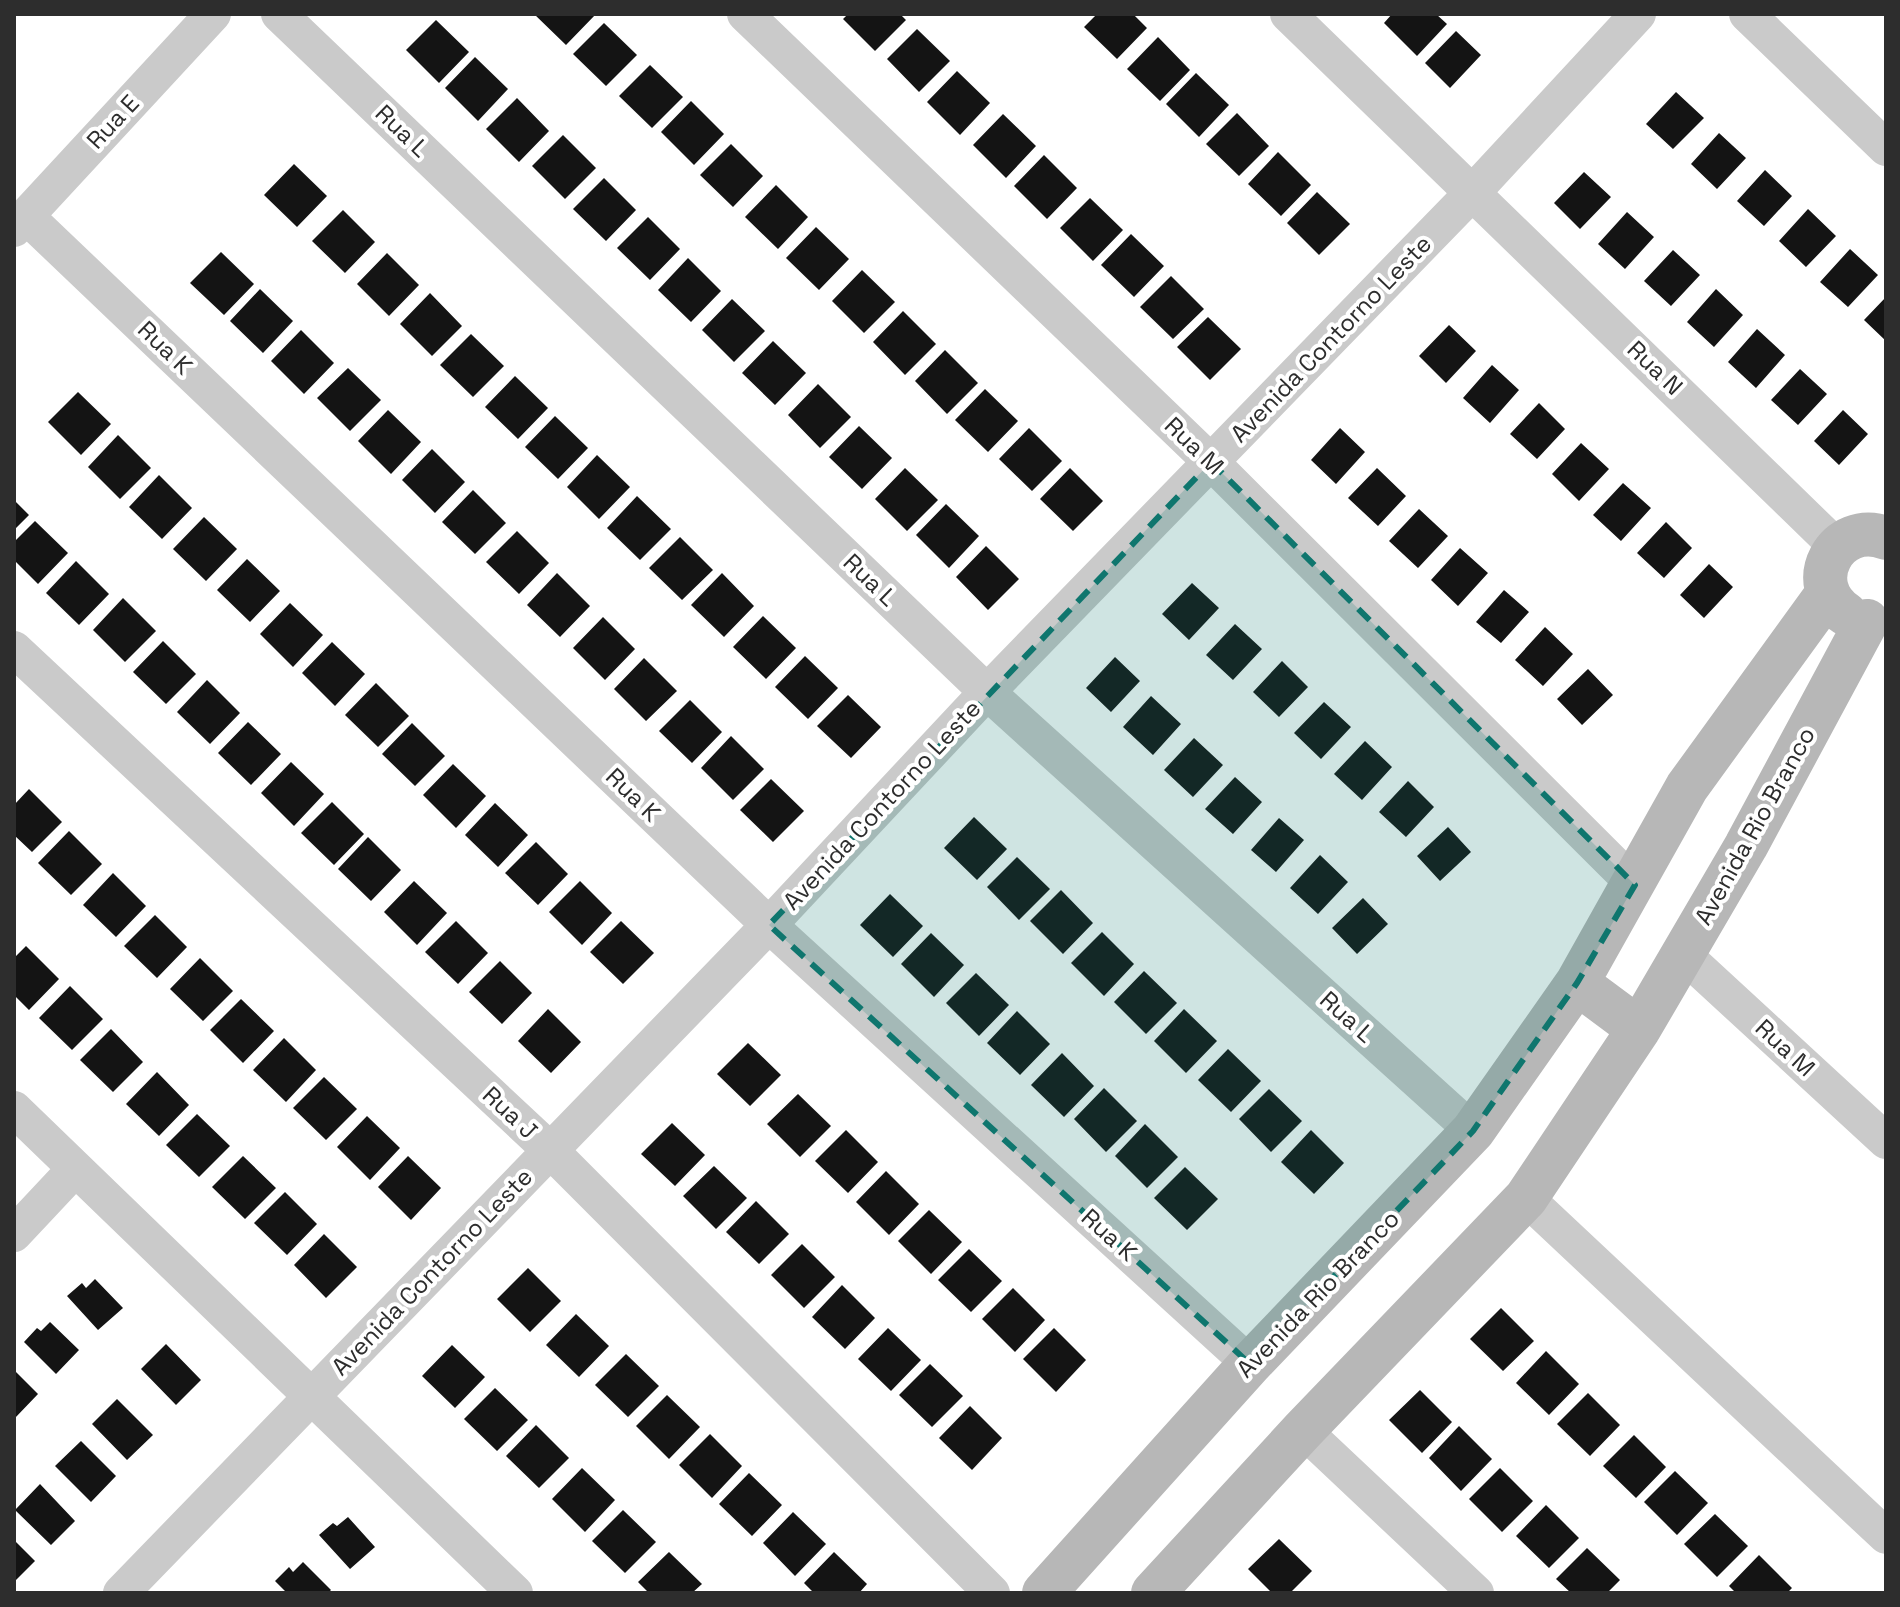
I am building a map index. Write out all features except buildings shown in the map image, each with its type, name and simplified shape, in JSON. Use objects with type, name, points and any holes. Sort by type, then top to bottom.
[{"type":"street","name":"Rua E","points":[[20,222],[213,14]]},
{"type":"street","name":"Rua L","points":[[279,14],[987,692],[1473,1131]]},
{"type":"street","name":"Rua M","points":[[745,14],[1211,462],[1635,885]]},
{"type":"street","name":"Rua N","points":[[1288,14],[1474,191],[1869,532]]},
{"type":"street","name":"Avenida Contorno Leste","points":[[121,1593],[769,925],[987,692],[1474,191],[1638,14]]},
{"type":"street","points":[[1747,14],[1886,148]]},
{"type":"street","name":"Rua K","points":[[20,222],[769,925],[1250,1364]]},
{"type":"street","points":[[1869,532],[1827,560],[1823,577],[1827,594],[1837,608],[1851,617],[1877,618]]},
{"type":"street","name":"Avenida Rio Branco","points":[[1044,1593],[1250,1364],[1473,1131],[1577,983],[1635,885],[1687,787],[1827,594]]},
{"type":"street","name":"Avenida Rio Branco","points":[[1153,1593],[1303,1430],[1526,1198],[1639,1029],[1684,955],[1877,618]]},
{"type":"street","name":"Rua J","points":[[14,649],[551,1151],[992,1593]]},
{"type":"street","name":"Rua M","points":[[1684,955],[1886,1141]]},
{"type":"street","points":[[1577,983],[1639,1029]]},
{"type":"street","points":[[14,1109],[515,1593]]},
{"type":"street","points":[[14,1234],[75,1169]]},
{"type":"street","points":[[1526,1198],[1886,1536]]},
{"type":"street","points":[[1303,1430],[1476,1593]]},
{"type":"highlighted area","points":[[1211,462],[1635,885],[1577,983],[1473,1131],[1250,1364],[769,925]]}]
